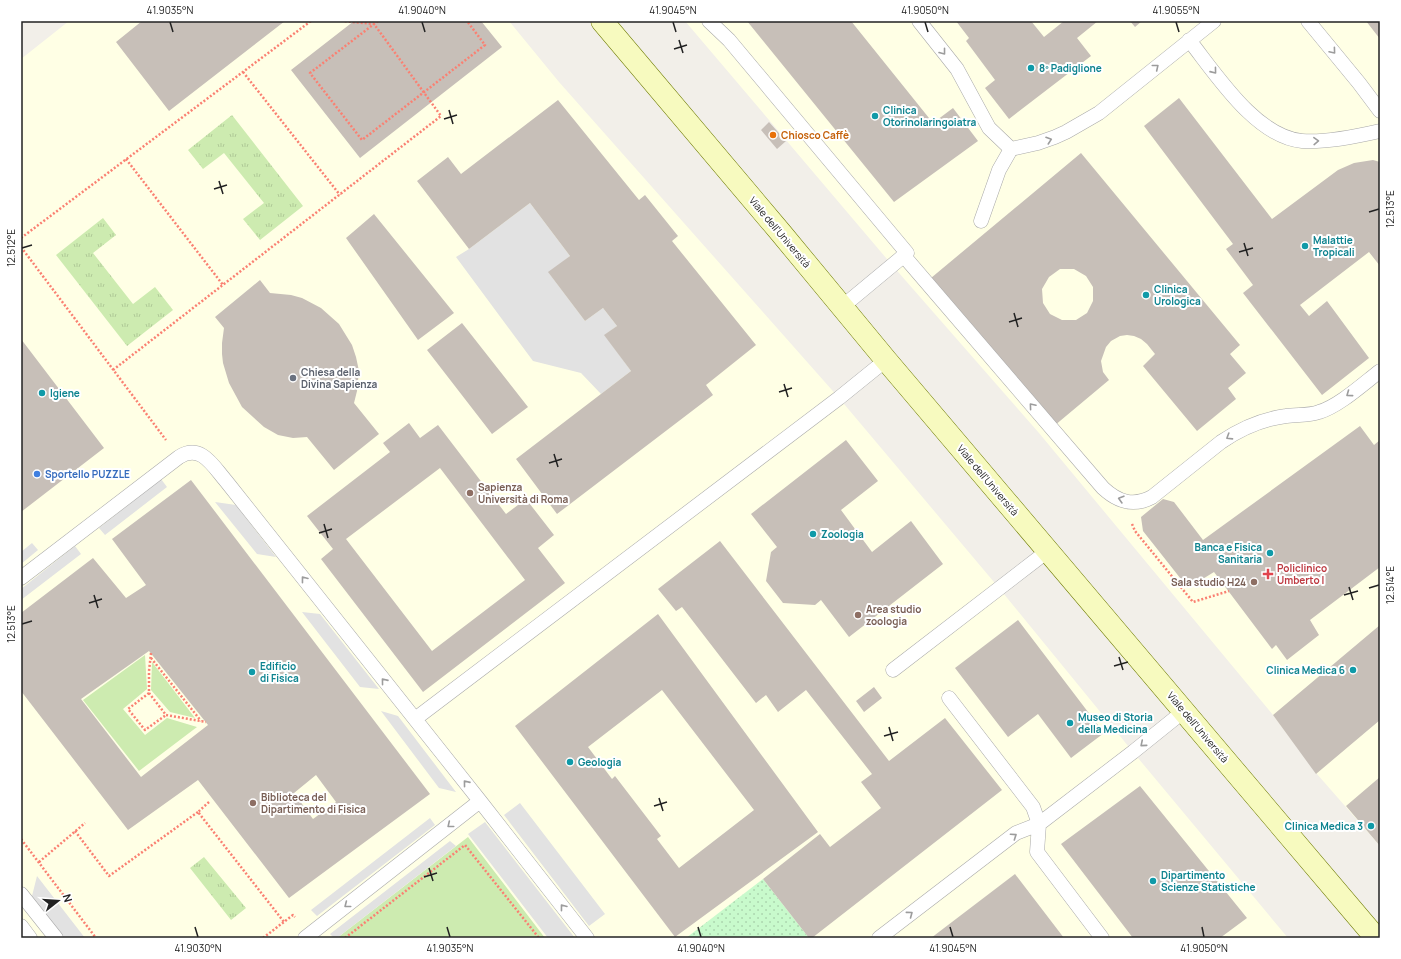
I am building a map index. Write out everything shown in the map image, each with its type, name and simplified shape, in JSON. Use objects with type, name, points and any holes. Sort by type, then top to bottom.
[{"type":"street","name":"Viale dell'Università","points":[[602,21],[886,360],[1376,938]]},
{"type":"lane","points":[[709,21],[729,40],[907,253],[842,307]]},
{"type":"lane","points":[[919,21],[957,69],[989,128],[1011,149]]},
{"type":"lane","points":[[981,221],[999,170],[1011,149],[1038,143],[1055,137],[1099,113],[1214,21]]},
{"type":"lane","points":[[1308,21],[1380,111]]},
{"type":"lane","points":[[1189,40],[1252,116],[1270,130],[1282,136],[1302,141],[1319,141],[1380,131]]},
{"type":"lane","points":[[904,255],[1061,441],[1103,488],[1116,499],[1122,501],[1141,501],[1152,497],[1221,442],[1249,426],[1289,415],[1311,415],[1330,408],[1380,371]]},
{"type":"lane","points":[[415,719],[833,403],[886,360]]},
{"type":"lane","points":[[21,578],[186,452],[194,452],[204,456],[226,481],[480,800],[587,938]]},
{"type":"lane","points":[[893,670],[1048,550]]},
{"type":"lane","points":[[949,698],[1033,807],[1039,824],[1037,852],[1102,938]]},
{"type":"lane","points":[[879,938],[1016,834],[1039,824],[1184,711]]},
{"type":"lane","points":[[305,938],[480,800]]},
{"type":"lane","points":[[21,894],[56,938]]},
{"type":"lane","points":[[21,926],[30,938]]},
{"type":"path","points":[[21,238],[311,21]]},
{"type":"path","points":[[114,370],[441,116],[374,24],[343,21]]},
{"type":"path","points":[[378,21],[310,73],[362,140],[486,45],[467,21]]},
{"type":"path","points":[[243,72],[340,195]]},
{"type":"path","points":[[126,159],[223,285]]},
{"type":"path","points":[[21,247],[179,457]]},
{"type":"path","points":[[1122,501],[1134,530],[1193,602],[1229,591]]},
{"type":"path","points":[[151,654],[149,693],[166,715],[206,722]]},
{"type":"path","points":[[151,658],[201,721]]},
{"type":"path","points":[[149,693],[128,709],[145,730],[166,715]]},
{"type":"path","points":[[76,831],[109,876],[198,812],[209,802]]},
{"type":"path","points":[[198,812],[284,922]]},
{"type":"path","points":[[39,862],[85,823]]},
{"type":"path","points":[[21,839],[96,938]]},
{"type":"path","points":[[345,938],[465,845],[539,938]]},
{"type":"shaded area","name":"Sapienza Università di Roma","points":[[69,21],[509,21],[559,82],[839,398],[999,588],[1288,938],[21,938],[21,59]]},
{"type":"shaded area","name":"Policlinico Umberto I","points":[[685,21],[1380,21],[1380,846],[1317,774],[1273,715],[1039,433],[892,265]]},
{"type":"shaded area","points":[[530,203],[570,256],[549,273],[585,321],[603,308],[617,326],[605,335],[631,371],[601,394],[581,373],[533,361],[456,257],[469,249]]},
{"type":"shaded area","points":[[161,479],[167,487],[105,535],[99,528]]},
{"type":"shaded area","points":[[215,502],[236,505],[276,557],[257,554]]},
{"type":"shaded area","points":[[32,543],[38,550],[21,564],[21,552]]},
{"type":"shaded area","points":[[75,546],[81,554],[21,600],[21,589]]},
{"type":"shaded area","points":[[302,612],[320,614],[379,689],[360,687]]},
{"type":"shaded area","points":[[381,711],[398,716],[456,792],[439,788]]},
{"type":"shaded area","points":[[520,803],[605,914],[589,926],[504,815]]},
{"type":"shaded area","points":[[430,818],[435,825],[317,916],[311,910]]},
{"type":"shaded area","points":[[485,822],[575,938],[548,938],[468,834]]},
{"type":"shaded area","points":[[450,841],[456,846],[337,938],[334,938],[330,934]]},
{"type":"shaded area","points":[[37,876],[85,938],[62,938],[31,900]]},
{"type":"green space","points":[[232,115],[303,206],[260,240],[243,219],[264,203],[224,153],[203,169],[188,150]]},
{"type":"green space","points":[[103,218],[116,235],[93,253],[133,304],[155,287],[173,310],[127,346],[56,255]]},
{"type":"green space","points":[[145,655],[147,689],[123,709],[145,735],[167,718],[197,727],[139,771],[83,700]]},
{"type":"green space","points":[[152,662],[195,718],[170,712],[151,690]]},
{"type":"green space","points":[[468,837],[545,938],[337,938]]},
{"type":"green space","points":[[204,857],[246,908],[231,920],[190,868]]},
{"type":"green space","points":[[763,879],[809,938],[686,938]]},
{"type":"building","points":[[142,21],[285,21],[169,111],[116,42]]},
{"type":"building","points":[[354,21],[481,21],[502,47],[360,158],[291,70]]},
{"type":"building","name":"Clinica Otorinolaringoiatra","points":[[747,21],[851,21],[933,123],[953,108],[978,141],[894,202]]},
{"type":"building","name":"8º Padiglione","points":[[956,21],[1031,21],[1044,37],[1064,21],[1098,21],[1077,38],[1091,56],[1009,119],[985,88],[995,80],[966,41],[969,38]]},
{"type":"building","points":[[1130,21],[1142,21],[1135,27]]},
{"type":"building","points":[[1366,21],[1380,21],[1380,39]]},
{"type":"building","name":"Malattie Tropicali","points":[[1179,98],[1272,219],[1338,170],[1354,163],[1373,160],[1380,162],[1380,266],[1369,252],[1300,305],[1309,316],[1327,301],[1369,358],[1322,395],[1243,293],[1253,285],[1226,249],[1233,244],[1144,126]]},
{"type":"building","points":[[558,100],[639,200],[645,195],[678,236],[672,241],[756,345],[706,385],[713,395],[557,514],[516,459],[631,371],[604,335],[617,326],[603,308],[585,321],[548,272],[570,256],[530,203],[469,249],[417,181],[448,157],[461,174]]},
{"type":"building","name":"Chiosco Caffè","points":[[769,122],[786,141],[777,149],[761,130]]},
{"type":"building","name":"Clinica Urologica","points":[[1081,153],[1240,345],[1230,354],[1246,373],[1228,388],[1236,399],[1197,431],[1143,366],[1155,354],[1147,344],[1134,336],[1120,336],[1111,341],[1106,347],[1101,361],[1103,372],[1109,380],[1054,426],[931,278]],"holes":[[[1060,269],[1074,269],[1086,276],[1093,287],[1093,301],[1087,313],[1076,320],[1062,320],[1050,314],[1043,303],[1042,289],[1049,277]]]},
{"type":"building","points":[[374,214],[454,313],[418,340],[346,238]]},
{"type":"building","name":"Chiesa della Divina Sapienza","points":[[260,280],[270,293],[291,295],[302,298],[321,308],[339,324],[352,345],[359,371],[354,403],[379,434],[334,470],[307,437],[293,438],[278,435],[264,427],[242,407],[229,383],[222,354],[224,328],[215,317]]},
{"type":"building","points":[[462,323],[528,407],[492,434],[427,350]]},
{"type":"building","name":"Igiene","points":[[21,339],[104,448],[21,512]]},
{"type":"building","points":[[409,423],[420,438],[438,425],[506,514],[526,499],[554,535],[538,548],[565,583],[423,692],[321,559],[333,549],[307,516],[390,452],[383,443]],"holes":[[[440,468],[525,580],[432,651],[346,539]]]},
{"type":"building","name":"Banca e Fisica Sanitaria","points":[[1360,426],[1374,445],[1380,440],[1380,567],[1310,620],[1319,635],[1287,660],[1276,645],[1272,649],[1214,572],[1188,588],[1143,531],[1141,517],[1163,499],[1174,502],[1203,540]]},
{"type":"building","name":"Zoologia","points":[[846,440],[878,481],[841,510],[872,552],[911,521],[943,564],[849,637],[821,600],[815,605],[783,603],[766,581],[771,552],[777,547],[751,514]]},
{"type":"building","name":"Edificio di Fisica","points":[[191,480],[430,794],[289,898],[198,780],[128,830],[21,691],[21,613],[93,558],[126,598],[146,585],[112,539]],"holes":[[[149,651],[208,725],[141,777],[81,699]],[[316,775],[336,802],[313,819],[294,793]]]},
{"type":"building","points":[[720,541],[889,761],[945,718],[1002,790],[812,938],[809,938],[763,879],[820,834],[830,847],[881,808],[861,782],[872,774],[806,690],[778,712],[766,695],[756,703],[682,607],[676,611],[658,589]]},
{"type":"building","name":"Geologia","points":[[658,614],[818,832],[675,937],[515,726]],"holes":[[[662,690],[754,810],[679,868],[657,839],[661,836],[615,776],[612,779],[588,747]]]},
{"type":"building","points":[[1018,620],[1104,733],[1071,758],[1038,714],[1008,737],[955,668]]},
{"type":"building","name":"Clinica Medica 6","points":[[1380,625],[1380,720],[1316,774],[1273,715]]},
{"type":"building","points":[[874,687],[882,698],[864,712],[856,701]]},
{"type":"building","name":"Clinica Medica 3","points":[[1380,777],[1380,846],[1346,806]]},
{"type":"building","name":"Dipartimento Scienze Statistiche","points":[[1140,786],[1247,918],[1220,938],[1133,938],[1061,844]]},
{"type":"building","points":[[1015,874],[1064,938],[931,938]]},
{"type":"place","name":"8º Padiglione","points":[[1031,68]]},
{"type":"place","name":"Clinica Otorinolaringoiatra","points":[[875,116]]},
{"type":"place","name":"Chiosco Caffè","points":[[773,135]]},
{"type":"place","name":"Malattie Tropicali","points":[[1305,246]]},
{"type":"place","name":"Clinica Urologica","points":[[1146,295]]},
{"type":"place","name":"Chiesa della Divina Sapienza","points":[[293,378]]},
{"type":"place","name":"Igiene","points":[[42,393]]},
{"type":"place","name":"Sportello PUZZLE","points":[[37,474]]},
{"type":"place","name":"Sapienza Università di Roma","points":[[470,493]]},
{"type":"place","name":"Zoologia","points":[[813,534]]},
{"type":"place","name":"Banca e Fisica Sanitaria","points":[[1270,553]]},
{"type":"place","name":"Policlinico Umberto I","points":[[1268,574]]},
{"type":"place","name":"Sala studio H24","points":[[1254,582]]},
{"type":"place","name":"Area studio zoologia","points":[[858,615]]},
{"type":"place","name":"Clinica Medica 6","points":[[1353,670]]},
{"type":"place","name":"Edificio di Fisica","points":[[252,672]]},
{"type":"place","name":"Museo di Storia della Medicina","points":[[1070,723]]},
{"type":"place","name":"Geologia","points":[[570,762]]},
{"type":"place","name":"Biblioteca del Dipartimento di Fisica","points":[[253,803]]},
{"type":"place","name":"Clinica Medica 3","points":[[1371,826]]},
{"type":"place","name":"Dipartimento Scienze Statistiche","points":[[1153,881]]}]
